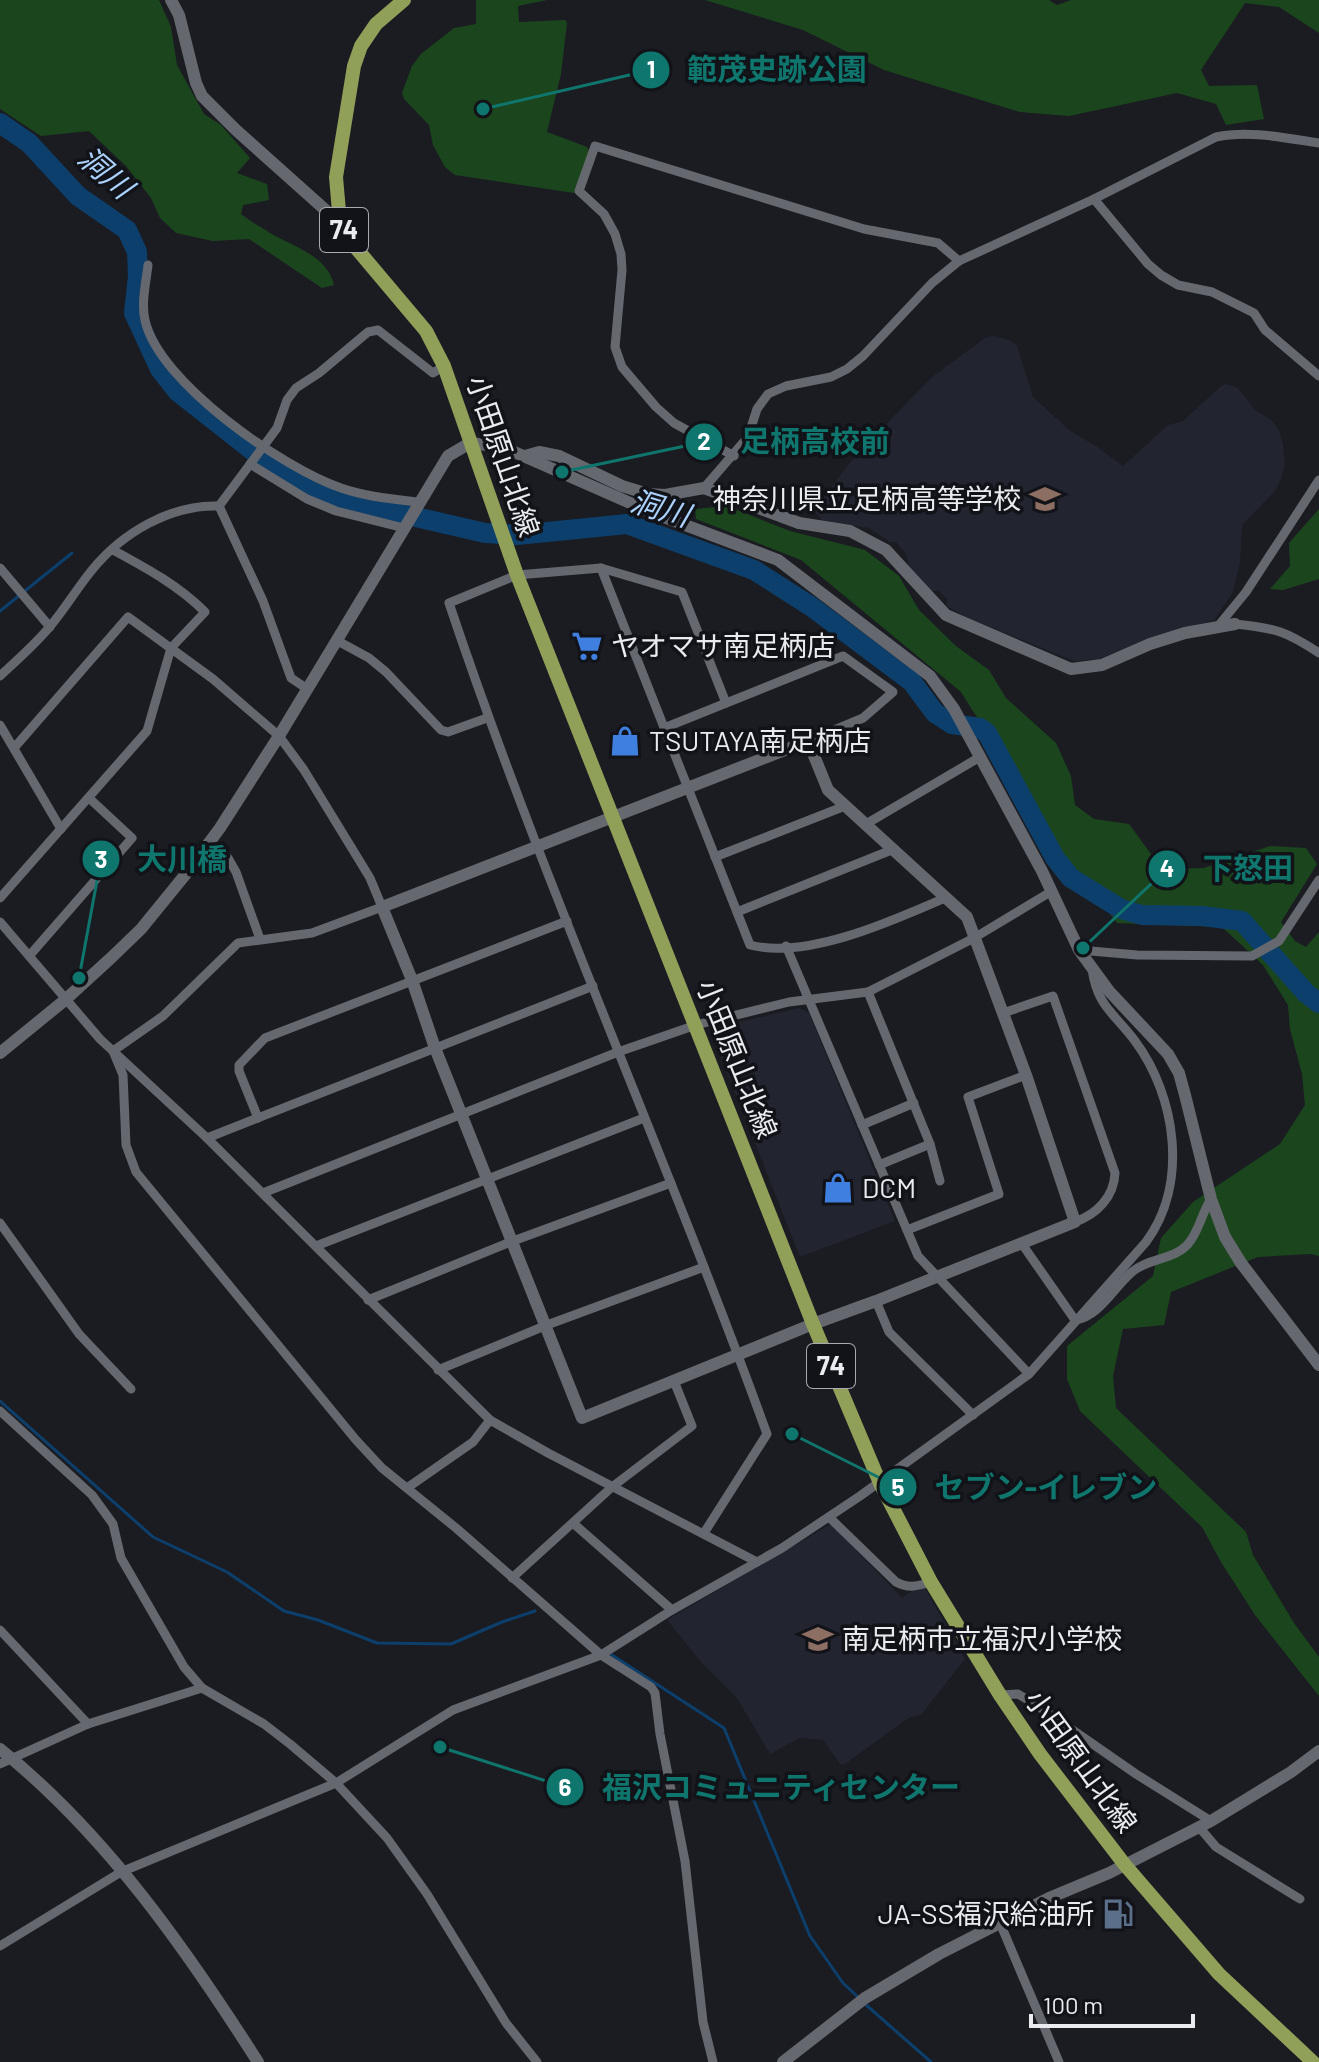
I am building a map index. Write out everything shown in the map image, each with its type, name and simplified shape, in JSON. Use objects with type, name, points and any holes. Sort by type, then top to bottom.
[{"type":"main road","name":"小田原山北線","points":[[404,0],[376,24],[361,46],[354,66],[336,177],[340,223],[351,242],[426,331],[444,366],[517,574],[813,1324],[880,1483],[931,1582],[1040,1754],[1125,1865],[1219,1974],[1313,2062]]},
{"type":"street","points":[[171,0],[179,15],[202,96],[340,223]]},
{"type":"street","points":[[704,488],[748,437],[757,409],[768,394],[786,386],[831,377],[847,369],[932,283],[959,261],[1094,199],[1216,137],[1229,134],[1260,135],[1319,143]]},
{"type":"street","points":[[734,456],[674,423],[622,367],[615,347],[621,254],[604,214],[579,191],[595,146],[850,225],[938,243],[959,261]]},
{"type":"street","points":[[1094,199],[1148,264],[1161,275],[1178,285],[1212,292],[1254,313],[1265,330],[1319,376]]},
{"type":"street","points":[[148,265],[143,306],[145,322],[171,369],[202,400],[264,446],[338,487],[373,497],[419,503]]},
{"type":"street","points":[[219,506],[277,428],[287,400],[296,388],[368,332],[378,330],[433,373],[444,366]]},
{"type":"street","points":[[0,1053],[65,1000],[141,929],[210,842],[279,736],[448,456],[470,443],[491,444],[627,502],[778,560],[930,676],[954,709],[1052,891],[1079,950],[1109,991],[1157,1039],[1179,1073],[1211,1199],[1233,1253],[1319,1365]]},
{"type":"street","points":[[525,456],[539,452],[559,456],[622,486],[648,494],[673,494],[704,488],[799,523],[850,531],[886,550],[946,615],[1071,669],[1102,665],[1150,644],[1219,625],[1269,627],[1289,633],[1319,653]]},
{"type":"street","points":[[251,464],[307,499],[336,511],[404,528]]},
{"type":"street","points":[[1219,625],[1246,592],[1319,480]]},
{"type":"street","points":[[0,676],[50,627],[93,567],[113,550],[151,521],[166,514],[187,507],[219,506]]},
{"type":"street","points":[[219,506],[263,601],[291,678],[306,688]]},
{"type":"street","points":[[0,898],[147,731],[171,648],[205,612],[162,577],[113,550]]},
{"type":"street","points":[[0,568],[50,627]]},
{"type":"street","points":[[601,568],[750,945],[760,948],[827,944],[947,897]]},
{"type":"street","points":[[704,1533],[767,1434],[487,718],[449,603],[517,574],[601,568],[682,592],[726,703]]},
{"type":"street","points":[[14,748],[128,617],[213,679],[279,736],[304,770],[362,865],[382,907],[460,1113],[582,1418],[1093,1215],[1103,1205],[1115,1182],[1115,1173],[1053,996],[1003,1013]]},
{"type":"street","points":[[336,640],[369,658],[386,672],[441,730],[448,732],[487,718]]},
{"type":"street","points":[[113,1051],[163,1016],[238,943],[312,933],[382,907],[863,718],[893,692],[843,656],[664,728]]},
{"type":"street","points":[[0,725],[61,829]]},
{"type":"street","points":[[808,741],[828,790],[967,917],[1026,1075],[1075,1222]]},
{"type":"street","points":[[866,824],[980,757]]},
{"type":"street","points":[[30,955],[132,838],[89,798]]},
{"type":"street","points":[[715,857],[845,806]]},
{"type":"street","points":[[210,842],[228,858],[236,872],[260,939]]},
{"type":"street","points":[[737,912],[894,849]]},
{"type":"street","points":[[1079,950],[1137,955],[1252,956],[1279,941],[1319,880]]},
{"type":"street","points":[[263,1193],[460,1113],[696,1025],[789,1002],[868,992],[974,938],[1052,891]]},
{"type":"street","points":[[258,1118],[239,1065],[265,1038],[567,921]]},
{"type":"street","points":[[0,922],[65,1000],[113,1051],[207,1138],[490,1420],[757,1562]]},
{"type":"street","points":[[786,946],[918,1256],[1029,1374]]},
{"type":"street","points":[[0,1946],[121,1872],[336,1783],[453,1710],[601,1655],[830,1518],[1029,1374],[1154,1232],[1161,1217],[1172,1169],[1173,1147],[1163,1097],[1148,1061],[1098,998],[1092,968]]},
{"type":"street","points":[[207,1138],[593,986]]},
{"type":"street","points":[[868,992],[930,1144],[940,1181]]},
{"type":"street","points":[[113,1051],[123,1075],[126,1145],[136,1172],[356,1440],[382,1468],[601,1655],[651,1687],[655,1693],[685,1861],[703,2022],[713,2062]]},
{"type":"street","points":[[907,1230],[999,1194],[968,1097],[1026,1075]]},
{"type":"street","points":[[862,1125],[914,1103]]},
{"type":"street","points":[[316,1246],[644,1118]]},
{"type":"street","points":[[879,1165],[930,1144]]},
{"type":"street","points":[[368,1300],[513,1241],[671,1183]]},
{"type":"street","points":[[1075,1320],[1084,1319],[1094,1311],[1142,1265],[1177,1252],[1188,1244],[1211,1199]]},
{"type":"street","points":[[0,1223],[79,1334],[131,1389]]},
{"type":"street","points":[[1022,1244],[1075,1320]]},
{"type":"street","points":[[438,1370],[547,1325],[704,1267]]},
{"type":"street","points":[[876,1301],[889,1332],[973,1415]]},
{"type":"street","points":[[512,1578],[612,1487],[692,1426],[674,1381]]},
{"type":"street","points":[[0,1411],[92,1495],[113,1524],[121,1558],[184,1667],[202,1688],[264,1724],[336,1783],[387,1838],[427,1894],[506,2023],[537,2062]]},
{"type":"street","points":[[407,1488],[473,1442],[490,1420]]},
{"type":"street","points":[[830,1518],[896,1582],[916,1587],[931,1582]]},
{"type":"street","points":[[573,1523],[672,1610]]},
{"type":"street","points":[[0,1630],[88,1724]]},
{"type":"street","points":[[6,1761],[88,1724],[202,1688]]},
{"type":"street","points":[[1000,1695],[1018,1694],[1038,1706],[1205,1824],[1216,1847],[1300,1899]]},
{"type":"street","points":[[0,1749],[6,1761],[58,1802],[121,1872],[194,1964],[258,2062]]},
{"type":"street","points":[[783,2062],[860,2001],[939,1954],[1205,1824],[1316,1753]]},
{"type":"street","points":[[1000,1923],[1059,2062]]},
{"type":"shaded area","name":"神奈川県立足柄高等学校","points":[[992,336],[1010,340],[1017,346],[1033,397],[1069,430],[1123,466],[1168,425],[1183,421],[1226,384],[1238,388],[1254,409],[1271,420],[1279,430],[1285,465],[1282,476],[1275,491],[1242,525],[1240,562],[1233,592],[1214,620],[1149,638],[1099,659],[1074,661],[966,617],[947,606],[947,599],[939,591],[932,591],[909,566],[906,554],[896,542],[890,542],[869,528],[822,521],[816,507],[855,456],[932,377]]},
{"type":"shaded area","points":[[799,1008],[809,1013],[895,1221],[800,1257],[710,1029]]},
{"type":"shaded area","name":"南足柄市立福沢小学校","points":[[831,1524],[902,1598],[912,1591],[925,1588],[965,1659],[921,1715],[910,1717],[841,1765],[823,1740],[800,1738],[770,1754],[737,1698],[702,1663],[667,1620]]},
{"type":"green space","points":[[0,0],[159,0],[171,27],[177,65],[204,114],[221,125],[250,158],[237,173],[267,184],[269,200],[243,205],[241,214],[316,258],[330,274],[334,285],[322,288],[249,239],[213,241],[176,233],[160,218],[151,198],[126,166],[89,131],[41,136],[0,109]]},
{"type":"green space","points":[[476,0],[547,0],[518,6],[519,22],[565,20],[567,23],[561,74],[547,132],[587,147],[589,152],[574,193],[455,175],[445,167],[433,145],[429,125],[404,99],[402,93],[412,66],[421,54],[454,28],[476,24]]},
{"type":"green space","points":[[705,0],[1049,0],[1057,5],[1071,0],[1319,0],[1319,33],[1279,7],[1245,3],[1201,70],[1209,86],[1257,85],[1264,119],[1226,125],[1216,104],[1177,93],[1069,116],[1020,112],[884,70],[803,30]]},
{"type":"green space","points":[[727,506],[790,531],[865,550],[899,576],[919,610],[956,646],[989,670],[1006,698],[1056,743],[1071,776],[1075,805],[1094,819],[1129,824],[1162,869],[1204,868],[1270,846],[1306,848],[1317,864],[1281,922],[1295,941],[1306,947],[1319,932],[1319,1256],[1258,1257],[1171,1292],[1164,1325],[1123,1329],[1113,1376],[1116,1408],[1246,1532],[1253,1555],[1294,1623],[1319,1657],[1319,1696],[1255,1615],[1202,1527],[1080,1411],[1067,1379],[1067,1346],[1153,1276],[1161,1238],[1193,1202],[1280,1144],[1305,1105],[1288,1005],[1263,965],[1222,927],[1117,923],[1063,854],[961,692],[801,560],[696,519],[695,509]]},
{"type":"green space","points":[[1319,509],[1319,579],[1283,590],[1270,589],[1290,566],[1289,543]]},
{"type":"waterway","name":"洞川","points":[[0,123],[29,143],[78,196],[127,230],[137,252],[134,313],[160,369],[178,392],[271,465],[338,499],[485,533],[517,535],[627,524],[754,570],[812,607],[912,682],[935,713],[952,724],[980,728],[987,733],[1055,858],[1071,878],[1121,909],[1142,915],[1202,916],[1242,921],[1306,993],[1319,1003]]},
{"type":"waterway","points":[[0,611],[72,553]]},
{"type":"waterway","points":[[0,1401],[153,1537],[227,1572],[284,1611],[318,1620],[377,1643],[451,1644],[535,1611]]},
{"type":"waterway","points":[[612,1655],[724,1728],[810,1936],[843,1983],[860,1999]]},
{"type":"waterway","points":[[865,2004],[931,2062]]},
{"type":"place","name":"範茂史跡公園","points":[[483,109]]},
{"type":"place","name":"足柄高校前","points":[[562,472]]},
{"type":"place","name":"神奈川県立足柄高等学校","points":[[1045,499]]},
{"type":"place","name":"ヤオマサ南足柄店","points":[[587,646]]},
{"type":"place","name":"TSUTAYA南足柄店","points":[[625,741]]},
{"type":"place","name":"下怒田","points":[[1083,948]]},
{"type":"place","name":"大川橋","points":[[79,978]]},
{"type":"place","name":"DCM","points":[[838,1188]]},
{"type":"place","name":"セブン-イレブン","points":[[792,1434]]},
{"type":"place","name":"南足柄市立福沢小学校","points":[[818,1639]]},
{"type":"place","name":"福沢コミュニティセンター","points":[[440,1747]]},
{"type":"place","name":"JA-SS福沢給油所","points":[[1118,1914]]}]
